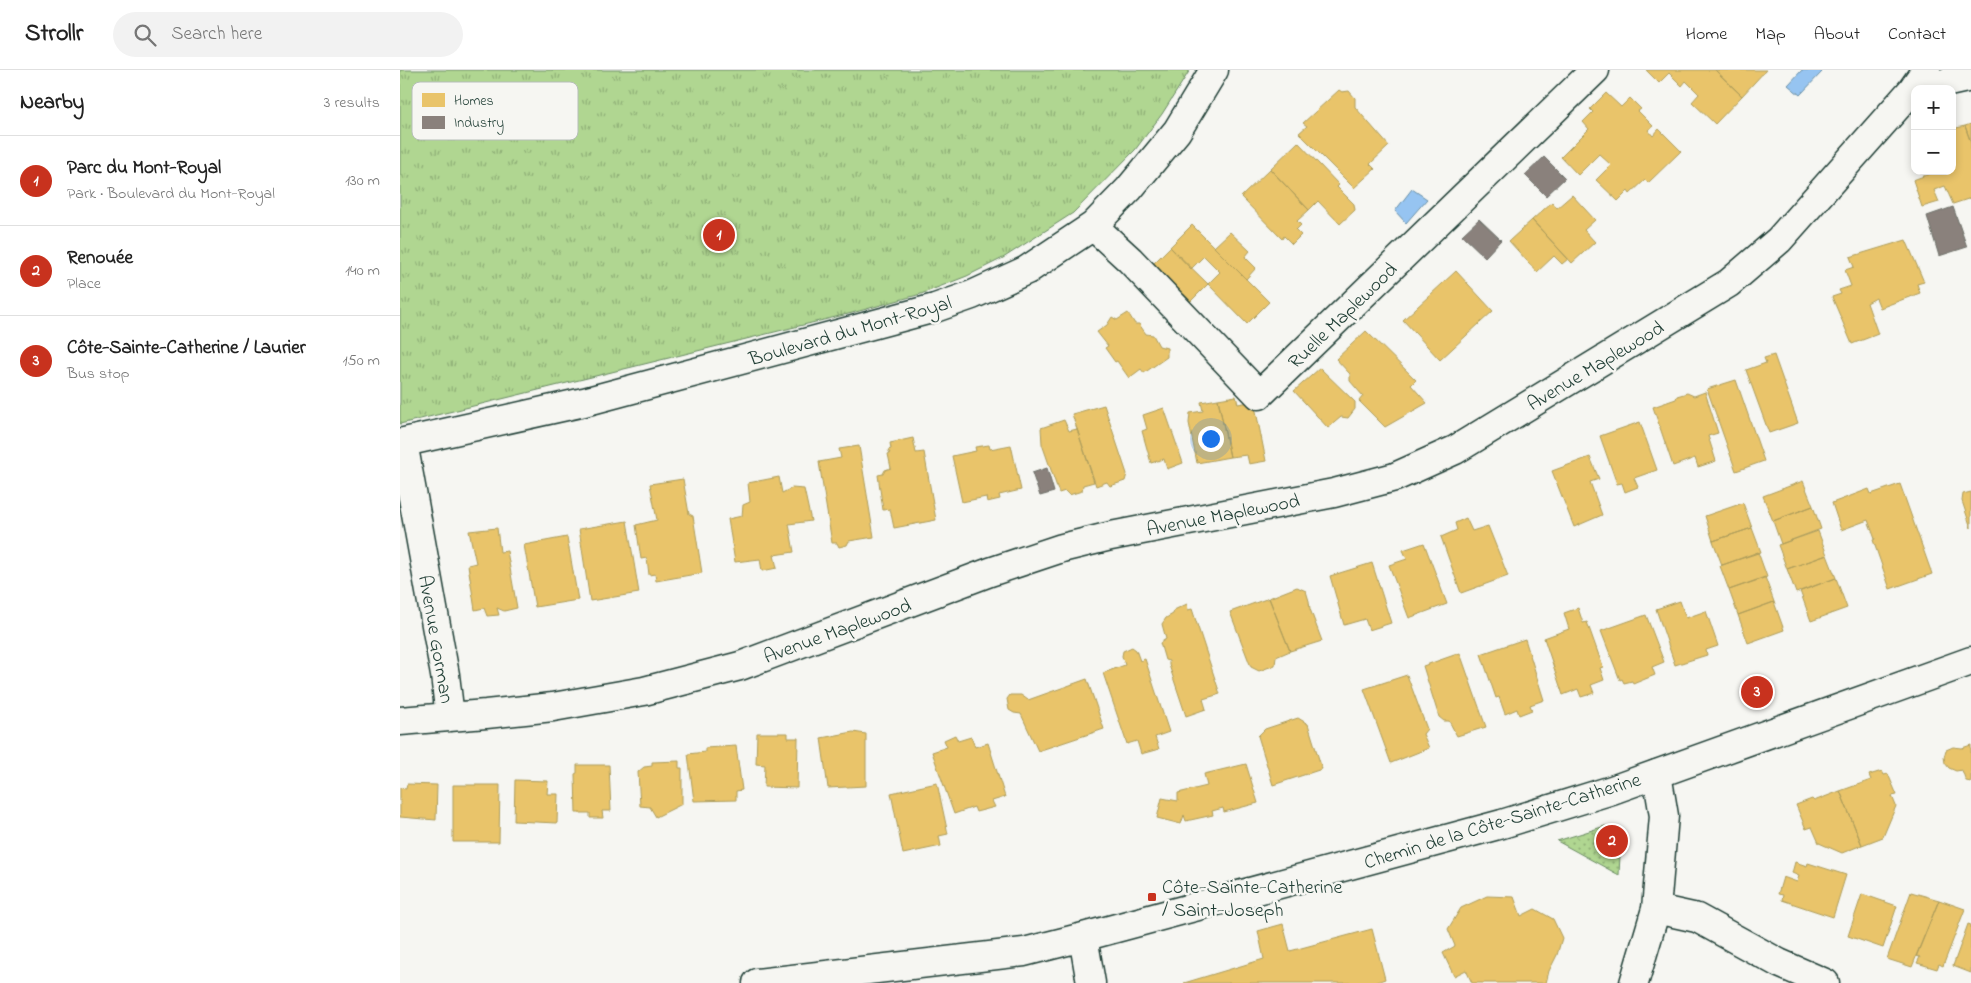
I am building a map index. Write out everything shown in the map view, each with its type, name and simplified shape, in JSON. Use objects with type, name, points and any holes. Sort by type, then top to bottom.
[{"type":"street","name":"Boulevard du Mont-Royal","points":[[402,443],[593,400],[935,308],[972,295],[1027,270],[1093,226],[1129,189],[1177,131],[1214,70]]},
{"type":"street","name":"Ruelle Maplewood","points":[[1093,226],[1130,260],[1259,395],[1595,70]]},
{"type":"street","points":[[1918,84],[1971,76]]},
{"type":"street","name":"Avenue Maplewood","points":[[400,720],[553,707],[654,688],[740,666],[990,572],[1062,548],[1111,536],[1334,493],[1395,477],[1455,450],[1729,283],[1779,240],[1918,84]]},
{"type":"street","name":"Avenue Gorman","points":[[402,443],[450,717]]},
{"type":"street","name":"Chemin de la Côte-Sainte-Catherine","points":[[757,983],[1024,952],[1084,937],[1502,824],[1612,790],[1971,661]]},
{"type":"street","points":[[1634,983],[1656,910],[1664,816],[1657,774]]},
{"type":"street","points":[[1656,910],[1697,918],[1779,963],[1825,983]]},
{"type":"street","points":[[1084,937],[1092,983]]},
{"type":"green space","points":[[400,70],[1190,70],[1162,114],[1135,150],[1073,213],[1003,258],[967,276],[921,294],[852,313],[400,424]]},
{"type":"green space","points":[[1605,826],[1614,828],[1621,835],[1619,875],[1557,841]]},
{"type":"water","points":[[1802,70],[1820,70],[1822,72],[1800,95],[1788,85]]},
{"type":"water","points":[[1412,189],[1427,199],[1406,223],[1395,211]]},
{"type":"building: Homes","points":[[1646,70],[1715,70],[1742,96],[1715,124],[1692,102],[1699,94],[1686,81],[1682,86],[1669,73],[1659,83]]},
{"type":"building: Homes","points":[[1715,70],[1766,70],[1742,96]]},
{"type":"building: Homes","points":[[1339,90],[1342,92],[1349,91],[1355,98],[1355,107],[1389,146],[1370,164],[1375,169],[1354,188],[1299,133],[1307,126],[1303,123]]},
{"type":"building: Homes","points":[[1606,93],[1621,107],[1630,98],[1641,109],[1638,111],[1653,126],[1648,130],[1653,136],[1659,129],[1681,151],[1648,183],[1645,180],[1630,194],[1628,191],[1618,201],[1596,180],[1611,165],[1599,154],[1578,175],[1561,157],[1589,129],[1583,122],[1593,112],[1590,109]]},
{"type":"building: Homes","points":[[1971,124],[1971,143],[1965,126]]},
{"type":"building: Homes","points":[[1965,126],[1971,143],[1971,198],[1953,204],[1945,186],[1934,190],[1939,202],[1922,207],[1913,180],[1927,175],[1956,175],[1956,128]]},
{"type":"building: Homes","points":[[1298,142],[1339,185],[1337,187],[1354,204],[1355,210],[1340,224],[1318,201],[1309,210],[1270,169]]},
{"type":"building: Homes","points":[[1270,169],[1309,210],[1297,221],[1301,225],[1296,230],[1301,235],[1292,244],[1284,236],[1282,239],[1241,197]]},
{"type":"building: Homes","points":[[1572,195],[1595,220],[1584,230],[1595,242],[1572,263],[1532,220],[1552,202],[1557,208]]},
{"type":"building: Homes","points":[[1532,220],[1568,259],[1562,264],[1554,256],[1537,272],[1509,241]]},
{"type":"building: Homes","points":[[1192,225],[1269,302],[1247,324],[1208,284],[1220,272],[1204,256],[1191,269],[1170,247]]},
{"type":"building: Homes","points":[[1230,232],[1250,251],[1245,257],[1256,268],[1246,279],[1214,247]]},
{"type":"building: Homes","points":[[1906,240],[1924,282],[1917,284],[1920,293],[1880,308],[1876,298],[1867,303],[1878,334],[1852,344],[1832,297],[1841,294],[1839,290],[1851,286],[1845,270],[1854,267],[1850,257]]},
{"type":"building: Homes","points":[[1170,247],[1208,284],[1191,301],[1184,294],[1181,298],[1150,267]]},
{"type":"building: Homes","points":[[1456,271],[1493,311],[1440,360],[1403,320]]},
{"type":"building: Homes","points":[[1128,313],[1135,324],[1139,324],[1146,334],[1153,335],[1159,346],[1167,348],[1167,357],[1144,373],[1141,369],[1129,378],[1105,348],[1108,346],[1097,332],[1107,325],[1112,317],[1117,320]]},
{"type":"building: Homes","points":[[1366,331],[1416,380],[1411,385],[1427,403],[1385,427],[1359,401],[1363,396],[1350,381],[1350,374],[1336,359]]},
{"type":"building: Homes","points":[[1774,355],[1798,423],[1769,433],[1746,370],[1766,363],[1764,358]]},
{"type":"building: Homes","points":[[1320,368],[1355,402],[1355,409],[1348,418],[1341,417],[1328,428],[1294,391]]},
{"type":"building: Homes","points":[[1736,380],[1764,461],[1736,471],[1707,389]]},
{"type":"building: Homes","points":[[1705,392],[1718,433],[1708,436],[1716,461],[1698,467],[1695,458],[1673,466],[1653,407],[1687,393],[1694,396]]},
{"type":"building: Homes","points":[[1236,396],[1238,404],[1250,402],[1256,411],[1266,461],[1249,464],[1247,455],[1230,457],[1218,399]]},
{"type":"building: Homes","points":[[1218,399],[1230,457],[1197,463],[1189,423],[1190,413],[1203,411],[1201,402]]},
{"type":"building: Homes","points":[[1104,405],[1127,474],[1125,481],[1110,486],[1107,482],[1096,486],[1072,414]]},
{"type":"building: Homes","points":[[1164,408],[1183,463],[1167,469],[1164,459],[1151,463],[1142,431],[1147,429],[1143,415]]},
{"type":"building: Homes","points":[[1064,420],[1069,431],[1077,429],[1094,482],[1083,485],[1082,491],[1069,495],[1065,491],[1059,493],[1042,444],[1041,428]]},
{"type":"building: Homes","points":[[1640,422],[1657,470],[1634,478],[1638,487],[1625,492],[1622,483],[1617,484],[1600,436]]},
{"type":"building: Homes","points":[[913,438],[916,453],[924,452],[936,520],[894,528],[890,509],[883,510],[878,475],[891,468],[888,454],[890,453],[888,450],[891,449],[890,443]]},
{"type":"building: Homes","points":[[989,445],[990,449],[1011,445],[1021,490],[999,495],[1000,499],[987,502],[986,497],[962,502],[952,456],[976,451],[975,447]]},
{"type":"building: Homes","points":[[859,446],[874,537],[849,541],[847,545],[839,547],[837,543],[832,543],[819,462],[841,458],[839,449]]},
{"type":"building: Homes","points":[[1590,457],[1599,479],[1590,482],[1602,515],[1574,527],[1552,471]]},
{"type":"building: Homes","points":[[779,477],[782,493],[792,488],[804,489],[811,521],[789,524],[794,552],[774,555],[777,568],[762,571],[760,559],[735,562],[728,519],[742,516],[743,505],[750,502],[748,483]]},
{"type":"building: Homes","points":[[683,479],[689,514],[693,516],[702,573],[656,581],[655,574],[649,575],[647,558],[641,559],[636,525],[657,520],[650,484]]},
{"type":"building: Homes","points":[[1803,481],[1813,506],[1773,521],[1763,496]]},
{"type":"building: Homes","points":[[1900,484],[1932,574],[1890,589],[1868,520],[1841,530],[1832,503],[1869,489],[1871,494]]},
{"type":"building: Homes","points":[[1971,492],[1971,528],[1962,501],[1963,494]]},
{"type":"building: Homes","points":[[1743,503],[1752,528],[1713,541],[1705,516]]},
{"type":"building: Homes","points":[[1813,506],[1821,529],[1781,544],[1773,521]]},
{"type":"building: Homes","points":[[1466,518],[1472,531],[1488,526],[1508,576],[1461,593],[1441,537],[1457,530],[1455,523]]},
{"type":"building: Homes","points":[[627,521],[639,593],[590,601],[579,529]]},
{"type":"building: Homes","points":[[497,528],[500,552],[507,551],[517,608],[504,611],[497,608],[499,615],[487,616],[484,608],[475,610],[468,565],[476,563],[469,531]]},
{"type":"building: Homes","points":[[1752,528],[1761,552],[1722,565],[1713,541]]},
{"type":"building: Homes","points":[[1818,531],[1827,555],[1787,569],[1778,545]]},
{"type":"building: Homes","points":[[567,537],[578,600],[535,607],[524,545]]},
{"type":"building: Homes","points":[[1424,543],[1447,604],[1409,618],[1389,565],[1407,559],[1403,550]]},
{"type":"building: Homes","points":[[1758,552],[1767,577],[1729,590],[1720,566]]},
{"type":"building: Homes","points":[[1827,555],[1836,578],[1796,593],[1787,569]]},
{"type":"building: Homes","points":[[1372,563],[1391,623],[1369,630],[1365,619],[1344,625],[1330,576]]},
{"type":"building: Homes","points":[[1765,577],[1774,602],[1738,615],[1729,590]]},
{"type":"building: Homes","points":[[1836,578],[1847,608],[1811,621],[1800,591]]},
{"type":"building: Homes","points":[[1297,587],[1306,591],[1310,609],[1322,641],[1290,651],[1269,598]]},
{"type":"building: Homes","points":[[1269,598],[1290,651],[1276,657],[1275,665],[1259,671],[1251,667],[1230,612]]},
{"type":"building: Homes","points":[[1680,601],[1686,618],[1706,611],[1718,646],[1706,650],[1707,655],[1675,665],[1656,609]]},
{"type":"building: Homes","points":[[1774,602],[1784,630],[1748,643],[1738,615]]},
{"type":"building: Homes","points":[[1187,604],[1188,610],[1192,609],[1220,694],[1203,699],[1206,709],[1186,716],[1169,661],[1165,660],[1160,643],[1166,639],[1162,624],[1166,618],[1173,614],[1174,610]]},
{"type":"building: Homes","points":[[1578,608],[1583,623],[1587,622],[1603,667],[1600,668],[1604,680],[1591,685],[1594,693],[1581,697],[1578,689],[1563,695],[1544,638],[1569,629],[1564,613]]},
{"type":"building: Homes","points":[[1646,615],[1664,662],[1652,667],[1655,675],[1633,684],[1632,681],[1624,683],[1622,679],[1620,680],[1601,631]]},
{"type":"building: Homes","points":[[1525,639],[1544,700],[1530,705],[1532,710],[1519,715],[1517,709],[1505,714],[1499,697],[1496,698],[1481,654]]},
{"type":"building: Homes","points":[[1132,647],[1136,650],[1140,661],[1145,659],[1169,732],[1155,737],[1159,749],[1141,754],[1137,741],[1127,744],[1103,673],[1125,665],[1122,656],[1123,651]]},
{"type":"building: Homes","points":[[1460,653],[1486,727],[1457,736],[1449,721],[1444,721],[1439,717],[1423,666]]},
{"type":"building: Homes","points":[[1407,675],[1427,729],[1423,734],[1429,748],[1391,763],[1364,689]]},
{"type":"building: Homes","points":[[1087,679],[1104,729],[1038,751],[1021,714],[1009,710],[1007,699],[1010,695],[1021,695],[1028,700]]},
{"type":"building: Homes","points":[[1298,718],[1308,724],[1322,769],[1273,785],[1258,736],[1265,729]]},
{"type":"building: Homes","points":[[853,732],[866,734],[866,786],[828,788],[821,738]]},
{"type":"building: Homes","points":[[757,733],[788,733],[788,738],[798,738],[797,788],[764,787],[765,765],[756,764]]},
{"type":"building: Homes","points":[[955,735],[958,741],[971,737],[975,747],[988,743],[1005,797],[992,801],[995,807],[976,812],[974,807],[954,814],[932,752],[947,747],[944,740]]},
{"type":"building: Homes","points":[[1971,745],[1971,782],[1966,781],[1962,770],[1956,771],[1949,768],[1945,763],[1944,757],[1946,750],[1953,747],[1962,748]]},
{"type":"building: Homes","points":[[736,746],[742,790],[736,791],[736,800],[694,801],[688,754],[705,752],[705,748]]},
{"type":"building: Homes","points":[[679,761],[679,768],[682,768],[682,804],[656,817],[650,807],[640,806],[638,772],[644,767],[652,766],[652,762]]},
{"type":"building: Homes","points":[[1246,764],[1258,803],[1224,812],[1223,808],[1212,811],[1213,815],[1186,821],[1184,815],[1181,824],[1157,818],[1162,798],[1178,801],[1178,793],[1207,786],[1204,774]]},
{"type":"building: Homes","points":[[577,765],[609,765],[611,811],[602,811],[603,818],[590,818],[590,813],[576,813],[575,774],[577,773]]},
{"type":"building: Homes","points":[[1882,771],[1884,775],[1888,774],[1897,795],[1892,796],[1896,806],[1883,837],[1862,845],[1840,791],[1871,780],[1869,775]]},
{"type":"building: Homes","points":[[515,780],[548,781],[547,794],[558,794],[557,823],[514,821]]},
{"type":"building: Homes","points":[[937,783],[948,834],[939,836],[941,846],[903,854],[891,793]]},
{"type":"building: Homes","points":[[407,784],[437,785],[436,820],[400,817],[400,788],[406,789]]},
{"type":"building: Homes","points":[[453,785],[500,785],[499,842],[453,842]]},
{"type":"building: Homes","points":[[1840,791],[1862,845],[1842,853],[1819,843],[1812,827],[1806,829],[1796,805],[1812,799],[1814,801]]},
{"type":"building: Homes","points":[[1795,862],[1807,866],[1808,863],[1846,875],[1833,917],[1782,900],[1783,895],[1778,894],[1783,877],[1797,882],[1799,876],[1792,873]]},
{"type":"building: Homes","points":[[1911,892],[1939,900],[1912,967],[1887,959]]},
{"type":"building: Homes","points":[[1862,894],[1897,906],[1883,948],[1848,936]]},
{"type":"building: Homes","points":[[1487,896],[1514,897],[1521,916],[1535,909],[1553,919],[1562,938],[1546,983],[1472,983],[1466,970],[1454,976],[1443,953],[1455,946],[1448,929],[1461,908]]},
{"type":"building: Homes","points":[[1939,900],[1965,909],[1943,966],[1939,964],[1937,969],[1917,963],[1920,957],[1916,956]]},
{"type":"building: Homes","points":[[1283,924],[1290,951],[1372,929],[1385,979],[1374,983],[1184,983],[1264,959],[1258,931]]},
{"type":"building: Homes","points":[[1968,924],[1971,925],[1971,973],[1953,966]]},
{"type":"building: Industry","points":[[1544,157],[1565,178],[1546,196],[1525,175]]},
{"type":"building: Industry","points":[[1953,207],[1967,247],[1939,256],[1927,216]]},
{"type":"building: Industry","points":[[1479,219],[1501,240],[1485,257],[1462,235]]},
{"type":"building: Industry","points":[[1047,468],[1054,492],[1040,496],[1032,473]]},
{"type":"place","name":"Parc du Mont-Royal","points":[[719,235]]},
{"type":"place","name":"Côte-Sainte-Catherine / Laurier","points":[[1757,692]]},
{"type":"place","name":"Renouée","points":[[1612,841]]},
{"type":"place","name":"Côte-Sainte-Catherine / Saint-Joseph","points":[[1152,897]]}]
